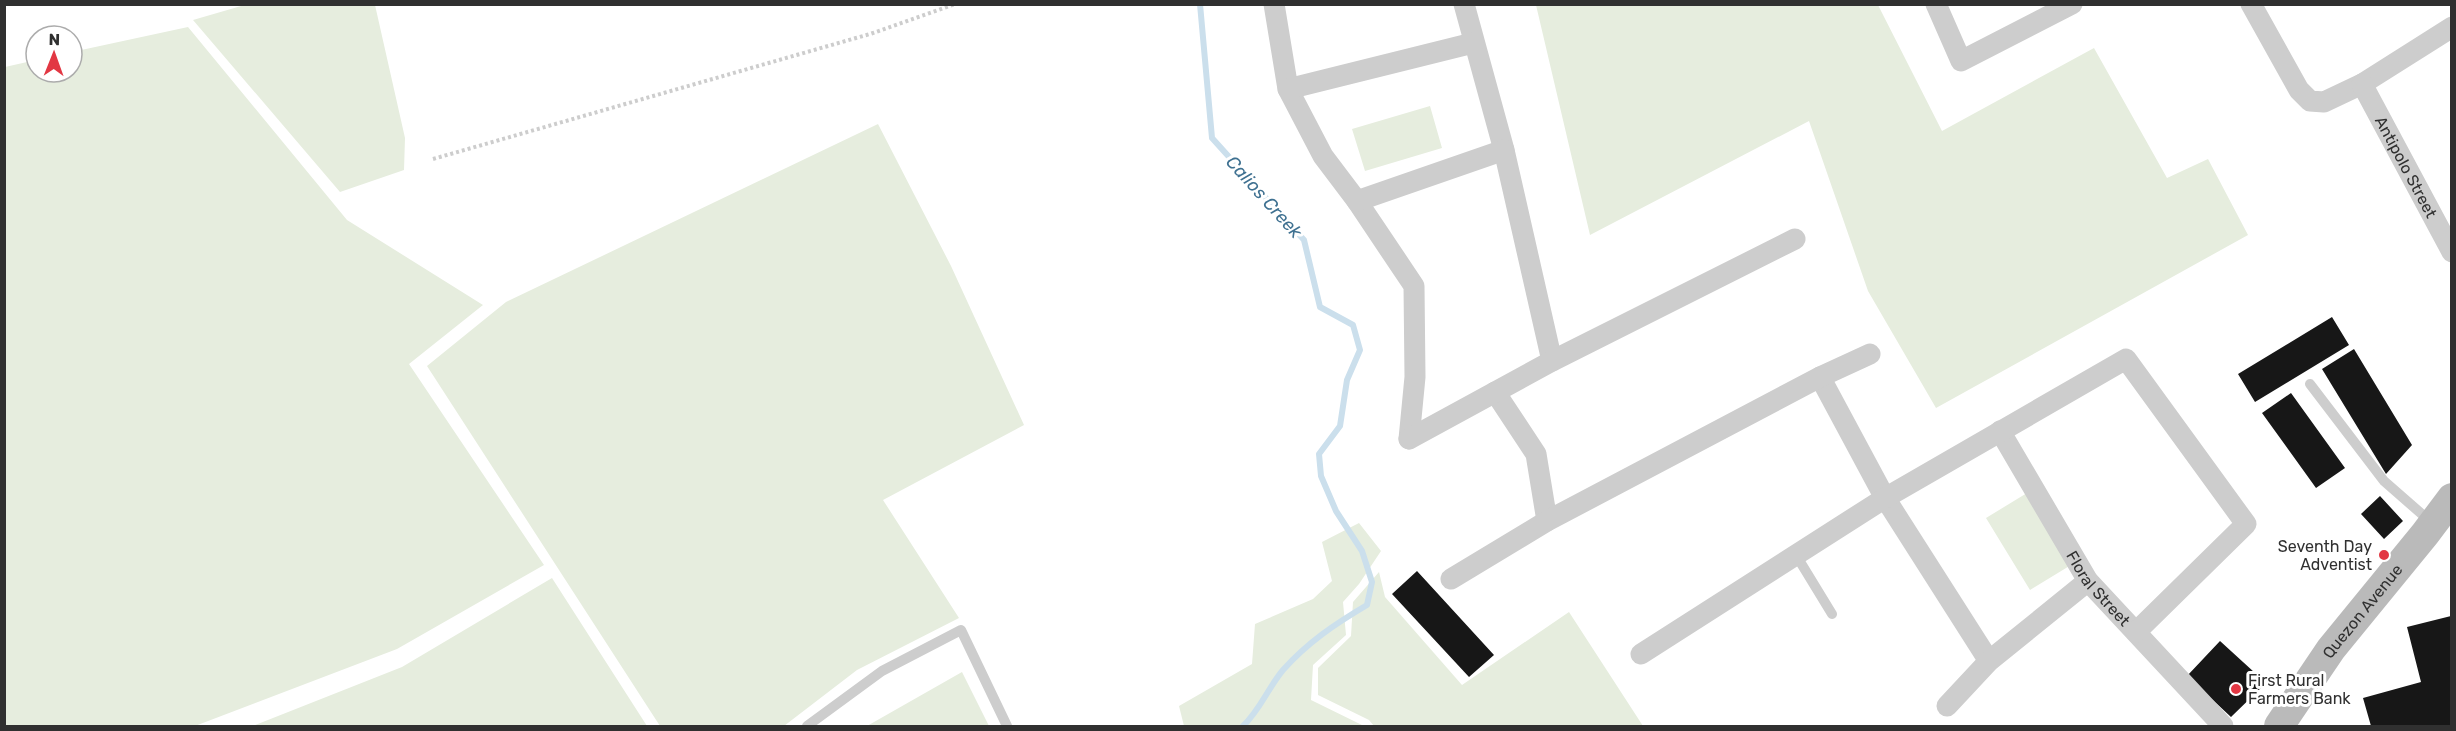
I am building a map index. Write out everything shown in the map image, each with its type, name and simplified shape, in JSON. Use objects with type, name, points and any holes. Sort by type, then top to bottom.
[{"type":"main road","name":"Quezon Avenue","points":[[2279,726],[2331,650],[2445,512]]},
{"type":"street","points":[[1274,4],[1288,89],[1323,156],[1357,201],[1414,286],[1415,377],[1409,439],[1552,361],[1795,239]]},
{"type":"street","points":[[1464,4],[1473,44],[1504,150],[1552,361]]},
{"type":"street","points":[[1936,4],[1961,61],[2072,4]]},
{"type":"street","points":[[2252,5],[2299,90],[2310,101],[2324,102],[2362,84],[2451,27]]},
{"type":"street","points":[[1288,89],[1473,44]]},
{"type":"street","name":"Antipolo Street","points":[[2362,84],[2451,252]]},
{"type":"street","points":[[1357,201],[1504,150]]},
{"type":"street","points":[[1451,579],[1547,520],[1820,377],[1870,354]]},
{"type":"street","points":[[1641,654],[1886,498],[2126,359],[2246,524],[2136,632]]},
{"type":"street","points":[[1820,377],[1886,498],[1989,662]]},
{"type":"street","points":[[1495,392],[1536,454],[1547,520]]},
{"type":"street","name":"Floral Street","points":[[2000,431],[2088,581],[2223,726]]},
{"type":"street","points":[[1947,706],[1989,662],[2088,581]]},
{"type":"lane","points":[[2310,384],[2384,481],[2445,512]]},
{"type":"lane","points":[[1796,555],[1832,614]]},
{"type":"lane","points":[[807,726],[882,671],[961,630],[1007,726]]},
{"type":"path","points":[[433,159],[870,34],[955,4]]},
{"type":"green space","points":[[248,4],[375,5],[405,138],[404,170],[340,192],[193,20]]},
{"type":"green space","points":[[1536,5],[1878,5],[1942,131],[2094,48],[2167,178],[2208,159],[2248,235],[1936,408],[1868,291],[1809,121],[1590,235]]},
{"type":"green space","points":[[188,27],[347,220],[483,305],[409,364],[544,565],[397,649],[195,726],[5,726],[5,67],[24,63],[24,84],[84,84],[84,49]]},
{"type":"green space","points":[[1430,106],[1442,148],[1365,171],[1352,129]]},
{"type":"green space","points":[[878,124],[951,266],[1024,425],[883,500],[959,618],[857,670],[784,726],[660,726],[427,366],[506,302]]},
{"type":"green space","points":[[2027,493],[2071,565],[2030,590],[1986,518]]},
{"type":"green space","points":[[1359,523],[1381,551],[1359,584],[1343,602],[1346,635],[1313,665],[1311,700],[1364,726],[1184,726],[1179,706],[1252,664],[1255,624],[1313,599],[1332,581],[1322,542]]},
{"type":"green space","points":[[1379,572],[1385,597],[1462,685],[1569,612],[1643,726],[1374,726],[1369,720],[1318,695],[1318,668],[1351,636],[1353,602]]},
{"type":"green space","points":[[552,578],[647,726],[253,726],[402,667]]},
{"type":"green space","points":[[962,672],[989,726],[867,726]]},
{"type":"building","points":[[2332,317],[2349,345],[2255,402],[2238,374]]},
{"type":"building","points":[[2354,349],[2412,445],[2386,474],[2322,369]]},
{"type":"building","points":[[2291,393],[2345,468],[2316,488],[2262,413]]},
{"type":"building","points":[[2380,496],[2403,521],[2384,539],[2361,514]]},
{"type":"building","points":[[1417,571],[1494,655],[1469,677],[1392,594]]},
{"type":"building","points":[[2451,616],[2451,726],[2371,726],[2363,698],[2421,682],[2407,627]]},
{"type":"building","name":"First Rural Farmers Bank","points":[[2220,641],[2266,683],[2231,717],[2187,676]]},
{"type":"waterway","name":"Calios Creek","points":[[1200,4],[1212,138],[1304,240],[1320,307],[1353,325],[1360,350],[1347,380],[1340,426],[1319,454],[1321,476],[1336,511],[1362,551],[1372,582],[1367,605],[1322,634],[1292,660],[1243,726]]},
{"type":"place","name":"Seventh Day Adventist","points":[[2384,555]]},
{"type":"place","name":"First Rural Farmers Bank","points":[[2236,689]]}]
